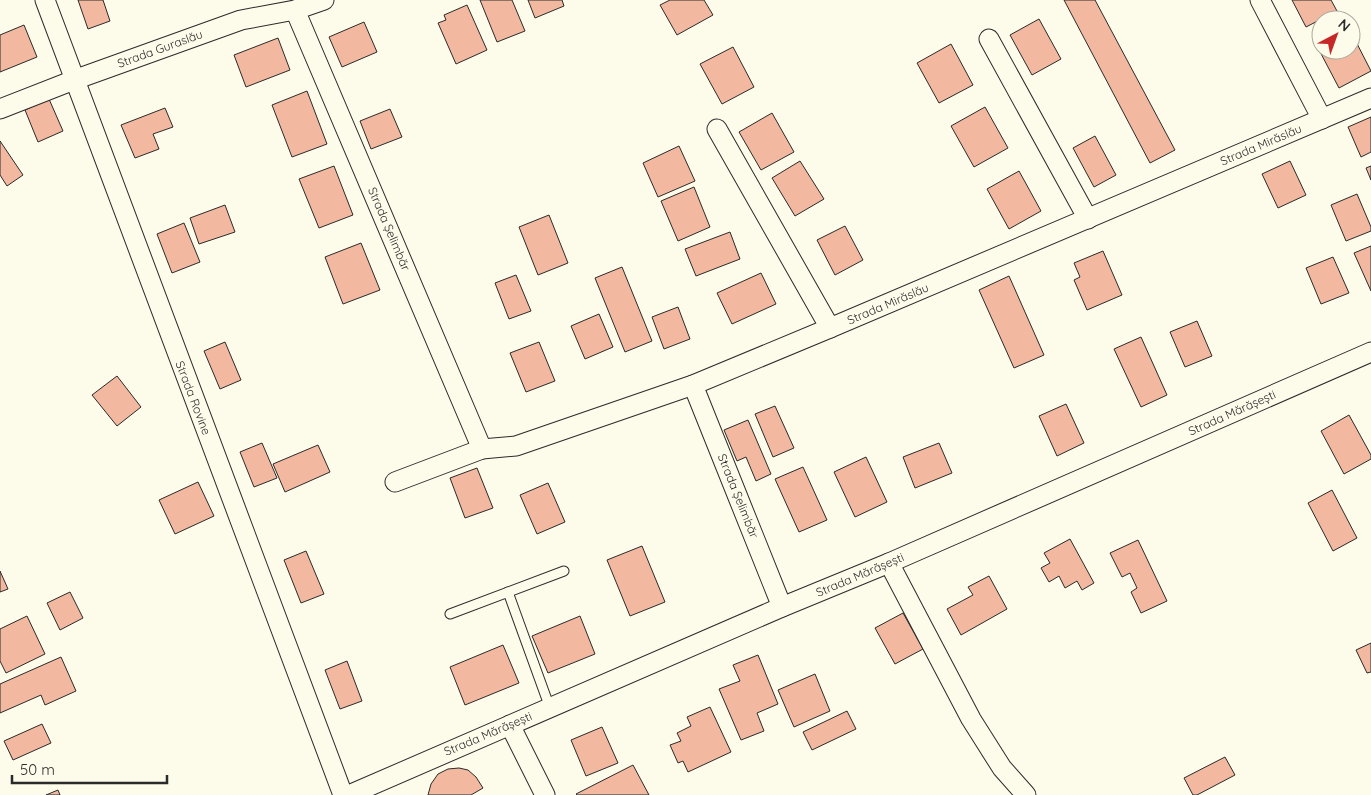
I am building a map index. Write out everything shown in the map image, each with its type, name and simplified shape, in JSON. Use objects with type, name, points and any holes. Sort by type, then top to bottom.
[{"type":"street","name":"Strada Rovine","points":[[45,0],[343,795]]},
{"type":"street","points":[[1260,0],[1322,119]]},
{"type":"street","name":"Strada Guraslău","points":[[0,109],[74,80],[241,20],[310,4]]},
{"type":"street","name":"Strada Șelimbăr","points":[[310,4],[482,449]]},
{"type":"street","points":[[989,39],[1088,219]]},
{"type":"street","name":"Strada Mirăslău","points":[[395,482],[482,449],[516,446],[693,385],[1371,98]]},
{"type":"street","points":[[717,129],[830,328]]},
{"type":"street","name":"Strada Mărășești","points":[[349,795],[782,607],[889,563],[1371,352]]},
{"type":"street","name":"Strada Șelimbăr","points":[[693,385],[782,607]]},
{"type":"street","points":[[889,563],[971,720],[1002,768],[1026,795]]},
{"type":"street","points":[[510,725],[546,795]]},
{"type":"lane","points":[[450,614],[564,570]]},
{"type":"lane","points":[[508,592],[550,708]]},
{"type":"building","points":[[78,0],[103,0],[110,21],[88,29]]},
{"type":"building","points":[[480,0],[512,0],[525,31],[497,42]]},
{"type":"building","points":[[528,0],[562,0],[564,6],[535,18]]},
{"type":"building","points":[[670,0],[704,0],[713,15],[677,35],[660,5]]},
{"type":"building","points":[[1064,0],[1095,0],[1175,150],[1150,163]]},
{"type":"building","points":[[1292,0],[1331,0],[1336,10],[1311,10],[1311,24],[1306,27]]},
{"type":"building","points":[[467,5],[487,50],[456,64],[438,23],[446,20],[444,15]]},
{"type":"building","points":[[1039,19],[1061,59],[1032,75],[1010,35]]},
{"type":"building","points":[[364,22],[377,52],[342,67],[329,37]]},
{"type":"building","points":[[24,25],[37,57],[0,72],[0,35]]},
{"type":"building","points":[[278,38],[290,70],[246,87],[234,55]]},
{"type":"building","points":[[951,44],[973,85],[939,103],[917,63]]},
{"type":"building","points":[[733,47],[754,87],[722,104],[700,64]]},
{"type":"building","points":[[1361,52],[1371,71],[1339,88],[1324,60],[1361,60]]},
{"type":"building","points":[[307,91],[327,144],[292,157],[272,105]]},
{"type":"building","points":[[49,99],[63,131],[38,142],[25,110]]},
{"type":"building","points":[[985,107],[1008,148],[974,167],[951,126]]},
{"type":"building","points":[[165,108],[173,127],[153,134],[159,149],[135,158],[121,125]]},
{"type":"building","points":[[390,109],[402,137],[371,149],[360,121]]},
{"type":"building","points":[[772,113],[794,152],[761,170],[739,132]]},
{"type":"building","points":[[1371,117],[1371,152],[1361,157],[1348,127]]},
{"type":"building","points":[[1095,136],[1116,175],[1094,187],[1073,148]]},
{"type":"building","points":[[0,141],[23,175],[7,186],[0,175]]},
{"type":"building","points":[[679,146],[695,181],[658,197],[643,163]]},
{"type":"building","points":[[800,161],[824,199],[795,216],[772,178]]},
{"type":"building","points":[[1290,161],[1306,195],[1278,208],[1262,174]]},
{"type":"building","points":[[334,166],[353,215],[319,228],[299,179]]},
{"type":"building","points":[[1371,166],[1371,180],[1366,168]]},
{"type":"building","points":[[1019,171],[1041,211],[1009,229],[987,189]]},
{"type":"building","points":[[694,187],[710,227],[678,241],[661,201]]},
{"type":"building","points":[[1357,194],[1371,231],[1346,241],[1331,205]]},
{"type":"building","points":[[225,205],[235,232],[199,244],[190,218]]},
{"type":"building","points":[[549,215],[568,263],[538,275],[519,227]]},
{"type":"building","points":[[184,223],[200,262],[172,273],[157,234]]},
{"type":"building","points":[[845,226],[863,260],[835,275],[817,240]]},
{"type":"building","points":[[730,232],[740,259],[696,276],[685,249]]},
{"type":"building","points":[[361,243],[380,290],[343,304],[325,257]]},
{"type":"building","points":[[1371,246],[1371,291],[1354,253]]},
{"type":"building","points":[[1103,251],[1122,295],[1087,310],[1074,280],[1080,277],[1074,263]]},
{"type":"building","points":[[1333,257],[1349,293],[1321,304],[1306,268]]},
{"type":"building","points":[[622,267],[652,341],[625,352],[595,278]]},
{"type":"building","points":[[761,273],[776,304],[732,324],[717,293]]},
{"type":"building","points":[[516,275],[531,311],[509,319],[495,283]]},
{"type":"building","points":[[1009,276],[1044,355],[1014,368],[979,290]]},
{"type":"building","points":[[678,307],[690,339],[664,349],[652,317]]},
{"type":"building","points":[[599,314],[613,347],[585,359],[571,326]]},
{"type":"building","points":[[1197,321],[1212,356],[1185,367],[1170,332]]},
{"type":"building","points":[[1141,337],[1167,395],[1141,407],[1114,349]]},
{"type":"building","points":[[225,342],[241,380],[220,389],[204,351]]},
{"type":"building","points":[[539,342],[555,381],[526,392],[510,353]]},
{"type":"building","points":[[117,376],[141,407],[117,426],[92,395]]},
{"type":"building","points":[[1066,404],[1084,443],[1057,456],[1039,416]]},
{"type":"building","points":[[775,406],[794,448],[773,457],[755,414]]},
{"type":"building","points":[[1349,415],[1371,455],[1371,459],[1344,474],[1321,431]]},
{"type":"building","points":[[748,420],[771,474],[756,481],[746,457],[737,461],[724,430]]},
{"type":"building","points":[[262,443],[277,478],[254,487],[240,452]]},
{"type":"building","points":[[939,443],[952,473],[915,488],[903,457]]},
{"type":"building","points":[[318,445],[330,472],[285,492],[273,464]]},
{"type":"building","points":[[866,457],[887,502],[855,517],[834,472]]},
{"type":"building","points":[[803,467],[827,520],[799,532],[775,479]]},
{"type":"building","points":[[477,468],[493,508],[465,518],[450,478]]},
{"type":"building","points":[[198,482],[214,516],[175,534],[159,500]]},
{"type":"building","points":[[548,483],[565,522],[537,534],[520,495]]},
{"type":"building","points":[[1332,490],[1357,538],[1333,551],[1308,503]]},
{"type":"building","points":[[1070,539],[1094,583],[1082,590],[1077,581],[1065,588],[1059,576],[1049,582],[1041,568],[1050,563],[1044,553]]},
{"type":"building","points":[[1138,540],[1167,601],[1141,613],[1131,592],[1137,588],[1130,573],[1122,577],[1110,553]]},
{"type":"building","points":[[642,546],[665,602],[630,616],[607,560]]},
{"type":"building","points":[[306,551],[324,594],[301,603],[284,560]]},
{"type":"building","points":[[0,571],[8,589],[0,592]]},
{"type":"building","points":[[989,576],[1007,609],[961,635],[947,609],[973,595],[968,587]]},
{"type":"building","points":[[70,592],[83,618],[60,630],[47,603]]},
{"type":"building","points":[[903,613],[923,649],[895,664],[875,628]]},
{"type":"building","points":[[27,616],[45,654],[6,673],[0,661],[0,629]]},
{"type":"building","points":[[580,616],[595,654],[548,673],[532,636]]},
{"type":"building","points":[[1371,643],[1371,672],[1367,673],[1356,650]]},
{"type":"building","points":[[503,645],[519,683],[465,705],[450,667]]},
{"type":"building","points":[[758,655],[778,704],[757,713],[764,731],[741,740],[719,689],[740,681],[733,665]]},
{"type":"building","points":[[61,657],[76,691],[45,705],[41,695],[0,713],[0,684]]},
{"type":"building","points":[[347,661],[362,701],[340,709],[325,670]]},
{"type":"building","points":[[815,674],[830,711],[794,727],[778,690]]},
{"type":"building","points":[[710,707],[731,752],[688,772],[683,761],[678,763],[670,745],[681,741],[677,733],[691,726],[687,717]]},
{"type":"building","points":[[847,711],[856,729],[812,750],[803,732]]},
{"type":"building","points":[[42,724],[51,743],[13,760],[4,741]]},
{"type":"building","points":[[602,727],[618,763],[586,776],[571,740]]},
{"type":"building","points":[[1225,757],[1235,775],[1197,795],[1193,795],[1184,778]]},
{"type":"building","points":[[633,765],[649,795],[576,794]]},
{"type":"building","points":[[459,768],[468,770],[476,777],[483,788],[471,795],[428,795],[431,784],[438,774],[448,769]]},
{"type":"building","points":[[58,790],[60,795],[46,795]]}]
